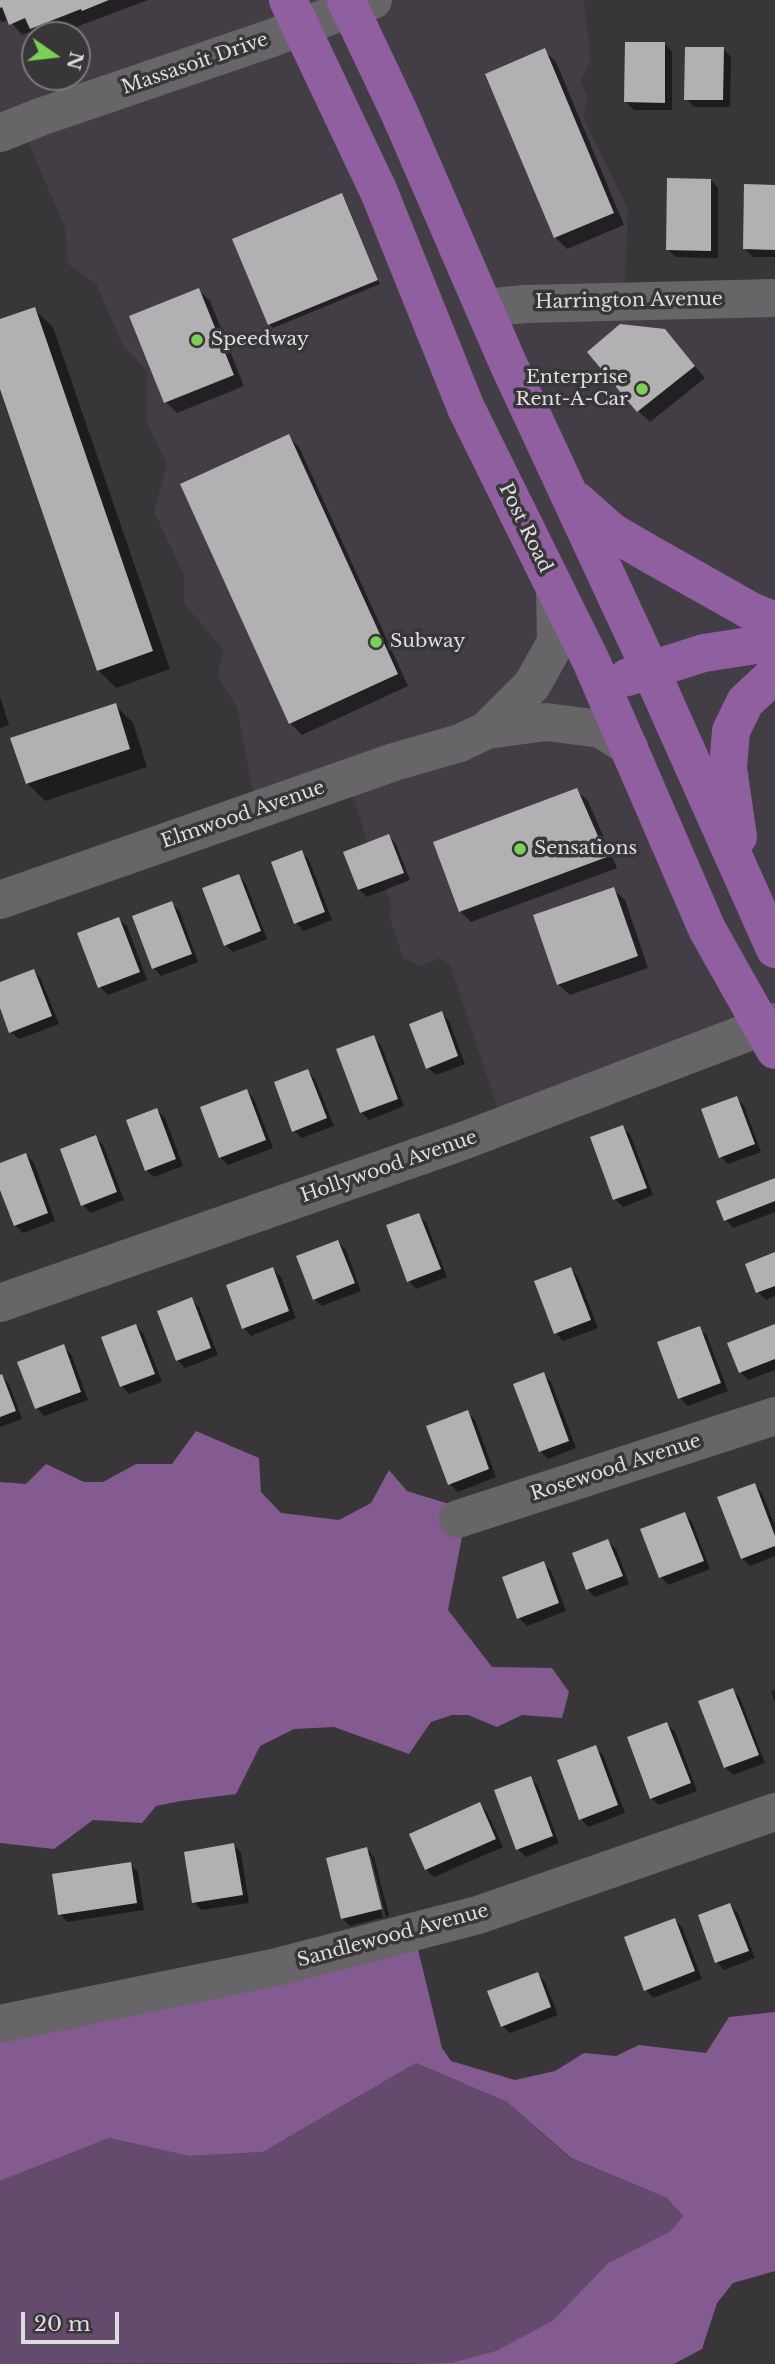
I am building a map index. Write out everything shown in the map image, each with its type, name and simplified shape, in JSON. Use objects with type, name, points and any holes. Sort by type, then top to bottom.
[{"type":"main road","points":[[356,2],[399,112],[484,308],[775,949]]},
{"type":"main road","name":"Post Road","points":[[294,13],[379,192],[466,408],[603,686],[707,929],[771,1033]]},
{"type":"main road","points":[[570,496],[612,532],[751,611],[775,621]]},
{"type":"main road","points":[[603,686],[705,653],[775,642]]},
{"type":"main road","points":[[743,881],[728,768],[731,730],[745,702],[775,674]]},
{"type":"street","name":"Massasoit Drive","points":[[0,134],[40,117],[269,39],[294,13],[356,2]]},
{"type":"street","name":"Harrington Avenue","points":[[484,308],[525,304],[775,298]]},
{"type":"street","name":"Elmwood Avenue","points":[[0,900],[394,762],[460,743],[486,730],[532,685],[556,642],[555,588]]},
{"type":"street","name":"Elmwood Avenue","points":[[486,730],[546,722],[601,729],[629,747]]},
{"type":"street","name":"Hollywood Avenue","points":[[0,1303],[771,1033]]},
{"type":"street","name":"Rosewood Avenue","points":[[458,1519],[775,1416]]},
{"type":"street","name":"Sandlewood Avenue","points":[[0,2024],[277,1967],[478,1915],[775,1812]]},
{"type":"shaded area","points":[[0,0],[584,0],[591,60],[581,81],[587,96],[584,119],[628,209],[624,298],[775,299],[775,1019],[501,1118],[450,965],[440,958],[420,966],[403,958],[390,919],[391,901],[377,872],[349,784],[256,809],[237,708],[217,676],[224,651],[184,603],[184,575],[154,512],[167,464],[146,421],[147,371],[122,344],[97,285],[68,264],[65,228],[23,130],[0,136]]},
{"type":"shaded area","points":[[196,1431],[259,1458],[261,1492],[281,1513],[339,1520],[371,1503],[389,1470],[407,1491],[475,1512],[462,1537],[448,1610],[492,1667],[552,1668],[569,1692],[562,1718],[522,1715],[497,1727],[468,1715],[452,1715],[431,1722],[409,1754],[334,1727],[294,1729],[260,1746],[236,1794],[156,1806],[142,1823],[93,1820],[54,1849],[0,1843],[0,1482],[26,1484],[46,1464],[84,1482],[103,1482],[136,1464],[172,1464]]},
{"type":"shaded area","points":[[415,1937],[442,2048],[451,2061],[515,2080],[555,2071],[584,2053],[616,2056],[639,2045],[706,2053],[729,2017],[775,2012],[775,2271],[733,2283],[717,2303],[702,2349],[674,2364],[388,2364],[451,2363],[496,2351],[552,2321],[608,2263],[671,2231],[683,2216],[667,2198],[571,2158],[507,2102],[416,2063],[263,2152],[189,2156],[109,2138],[0,2181],[0,2024]]},
{"type":"shaded area","points":[[416,2063],[507,2102],[570,2158],[667,2198],[683,2216],[672,2231],[608,2263],[552,2321],[496,2352],[451,2363],[0,2364],[0,2181],[109,2138],[189,2156],[263,2152]]},
{"type":"building","points":[[0,0],[109,0],[50,21],[26,21],[25,18],[9,25],[2,7],[0,8]]},
{"type":"building","points":[[625,42],[665,42],[665,103],[624,102]]},
{"type":"building","points":[[685,47],[724,47],[723,100],[684,100]]},
{"type":"building","points":[[545,48],[614,213],[554,238],[485,74]]},
{"type":"building","points":[[667,178],[711,179],[711,251],[666,250]]},
{"type":"building","points":[[744,184],[775,185],[775,250],[743,249]]},
{"type":"building","points":[[342,193],[378,280],[268,325],[232,239]]},
{"type":"building","points":[[199,288],[234,375],[164,403],[129,316]]},
{"type":"building","points":[[35,307],[153,651],[97,671],[0,389],[0,319]]},
{"type":"building","name":"Enterprise Rent-A-Car","points":[[620,324],[665,329],[695,366],[637,412],[587,352]]},
{"type":"building","points":[[289,434],[398,674],[289,724],[180,484]]},
{"type":"building","points":[[116,703],[130,749],[26,784],[10,738]]},
{"type":"building","name":"Sensations","points":[[577,788],[607,857],[459,912],[433,842]]},
{"type":"building","points":[[389,834],[404,873],[358,890],[343,852]]},
{"type":"building","points":[[302,850],[325,912],[294,924],[271,862]]},
{"type":"building","points":[[239,874],[261,931],[224,946],[202,888]]},
{"type":"building","points":[[614,887],[638,956],[557,985],[533,915]]},
{"type":"building","points":[[172,901],[192,954],[152,969],[132,916]]},
{"type":"building","points":[[119,917],[140,972],[98,988],[77,933]]},
{"type":"building","points":[[34,969],[52,1016],[9,1033],[0,1008],[0,982]]},
{"type":"building","points":[[442,1011],[458,1056],[426,1069],[409,1024]]},
{"type":"building","points":[[374,1035],[398,1099],[360,1113],[336,1049]]},
{"type":"building","points":[[308,1069],[327,1118],[292,1132],[274,1082]]},
{"type":"building","points":[[247,1089],[266,1140],[219,1158],[200,1107]]},
{"type":"building","points":[[737,1096],[755,1144],[719,1158],[701,1109]]},
{"type":"building","points":[[157,1108],[176,1159],[145,1171],[126,1120]]},
{"type":"building","points":[[623,1125],[647,1188],[613,1200],[590,1137]]},
{"type":"building","points":[[96,1135],[117,1192],[81,1206],[60,1149]]},
{"type":"building","points":[[26,1153],[48,1213],[14,1226],[0,1190],[0,1163]]},
{"type":"building","points":[[775,1178],[775,1201],[724,1221],[716,1201]]},
{"type":"building","points":[[419,1213],[441,1269],[407,1282],[386,1225]]},
{"type":"building","points":[[338,1240],[355,1283],[313,1300],[296,1256]]},
{"type":"building","points":[[775,1252],[775,1286],[756,1293],[745,1264]]},
{"type":"building","points":[[273,1267],[289,1311],[242,1329],[226,1285]]},
{"type":"building","points":[[571,1267],[591,1320],[554,1334],[534,1281]]},
{"type":"building","points":[[192,1297],[211,1348],[176,1361],[157,1311]]},
{"type":"building","points":[[136,1324],[155,1374],[120,1387],[101,1337]]},
{"type":"building","points":[[775,1324],[775,1359],[739,1373],[727,1343]]},
{"type":"building","points":[[700,1326],[721,1383],[678,1399],[657,1342]]},
{"type":"building","points":[[64,1344],[81,1392],[35,1409],[17,1362]]},
{"type":"building","points":[[544,1372],[569,1441],[539,1452],[513,1384]]},
{"type":"building","points":[[2,1374],[16,1411],[0,1417],[0,1375]]},
{"type":"building","points":[[468,1410],[489,1469],[448,1485],[426,1426]]},
{"type":"building","points":[[755,1483],[775,1536],[775,1546],[741,1559],[717,1497]]},
{"type":"building","points":[[685,1512],[704,1561],[659,1578],[640,1529]]},
{"type":"building","points":[[608,1539],[623,1576],[586,1590],[572,1553]]},
{"type":"building","points":[[544,1561],[559,1603],[517,1619],[502,1577]]},
{"type":"building","points":[[733,1688],[759,1755],[724,1768],[698,1701]]},
{"type":"building","points":[[667,1722],[691,1783],[650,1799],[627,1737]]},
{"type":"building","points":[[596,1745],[618,1805],[579,1820],[557,1760]]},
{"type":"building","points":[[531,1776],[553,1836],[516,1850],[494,1790]]},
{"type":"building","points":[[480,1802],[496,1839],[425,1870],[409,1834]]},
{"type":"building","points":[[234,1843],[243,1895],[192,1903],[184,1852]]},
{"type":"building","points":[[367,1847],[382,1909],[341,1919],[326,1858]]},
{"type":"building","points":[[131,1862],[137,1903],[58,1915],[52,1874]]},
{"type":"building","points":[[730,1903],[749,1951],[715,1963],[698,1915]]},
{"type":"building","points":[[675,1918],[695,1971],[644,1991],[624,1937]]},
{"type":"building","points":[[538,1972],[551,2007],[501,2027],[487,1991]]},
{"type":"place","name":"Speedway","points":[[197,340]]},
{"type":"place","name":"Enterprise Rent-A-Car","points":[[642,389]]},
{"type":"place","name":"Subway","points":[[376,642]]},
{"type":"place","name":"Sensations","points":[[520,849]]}]
